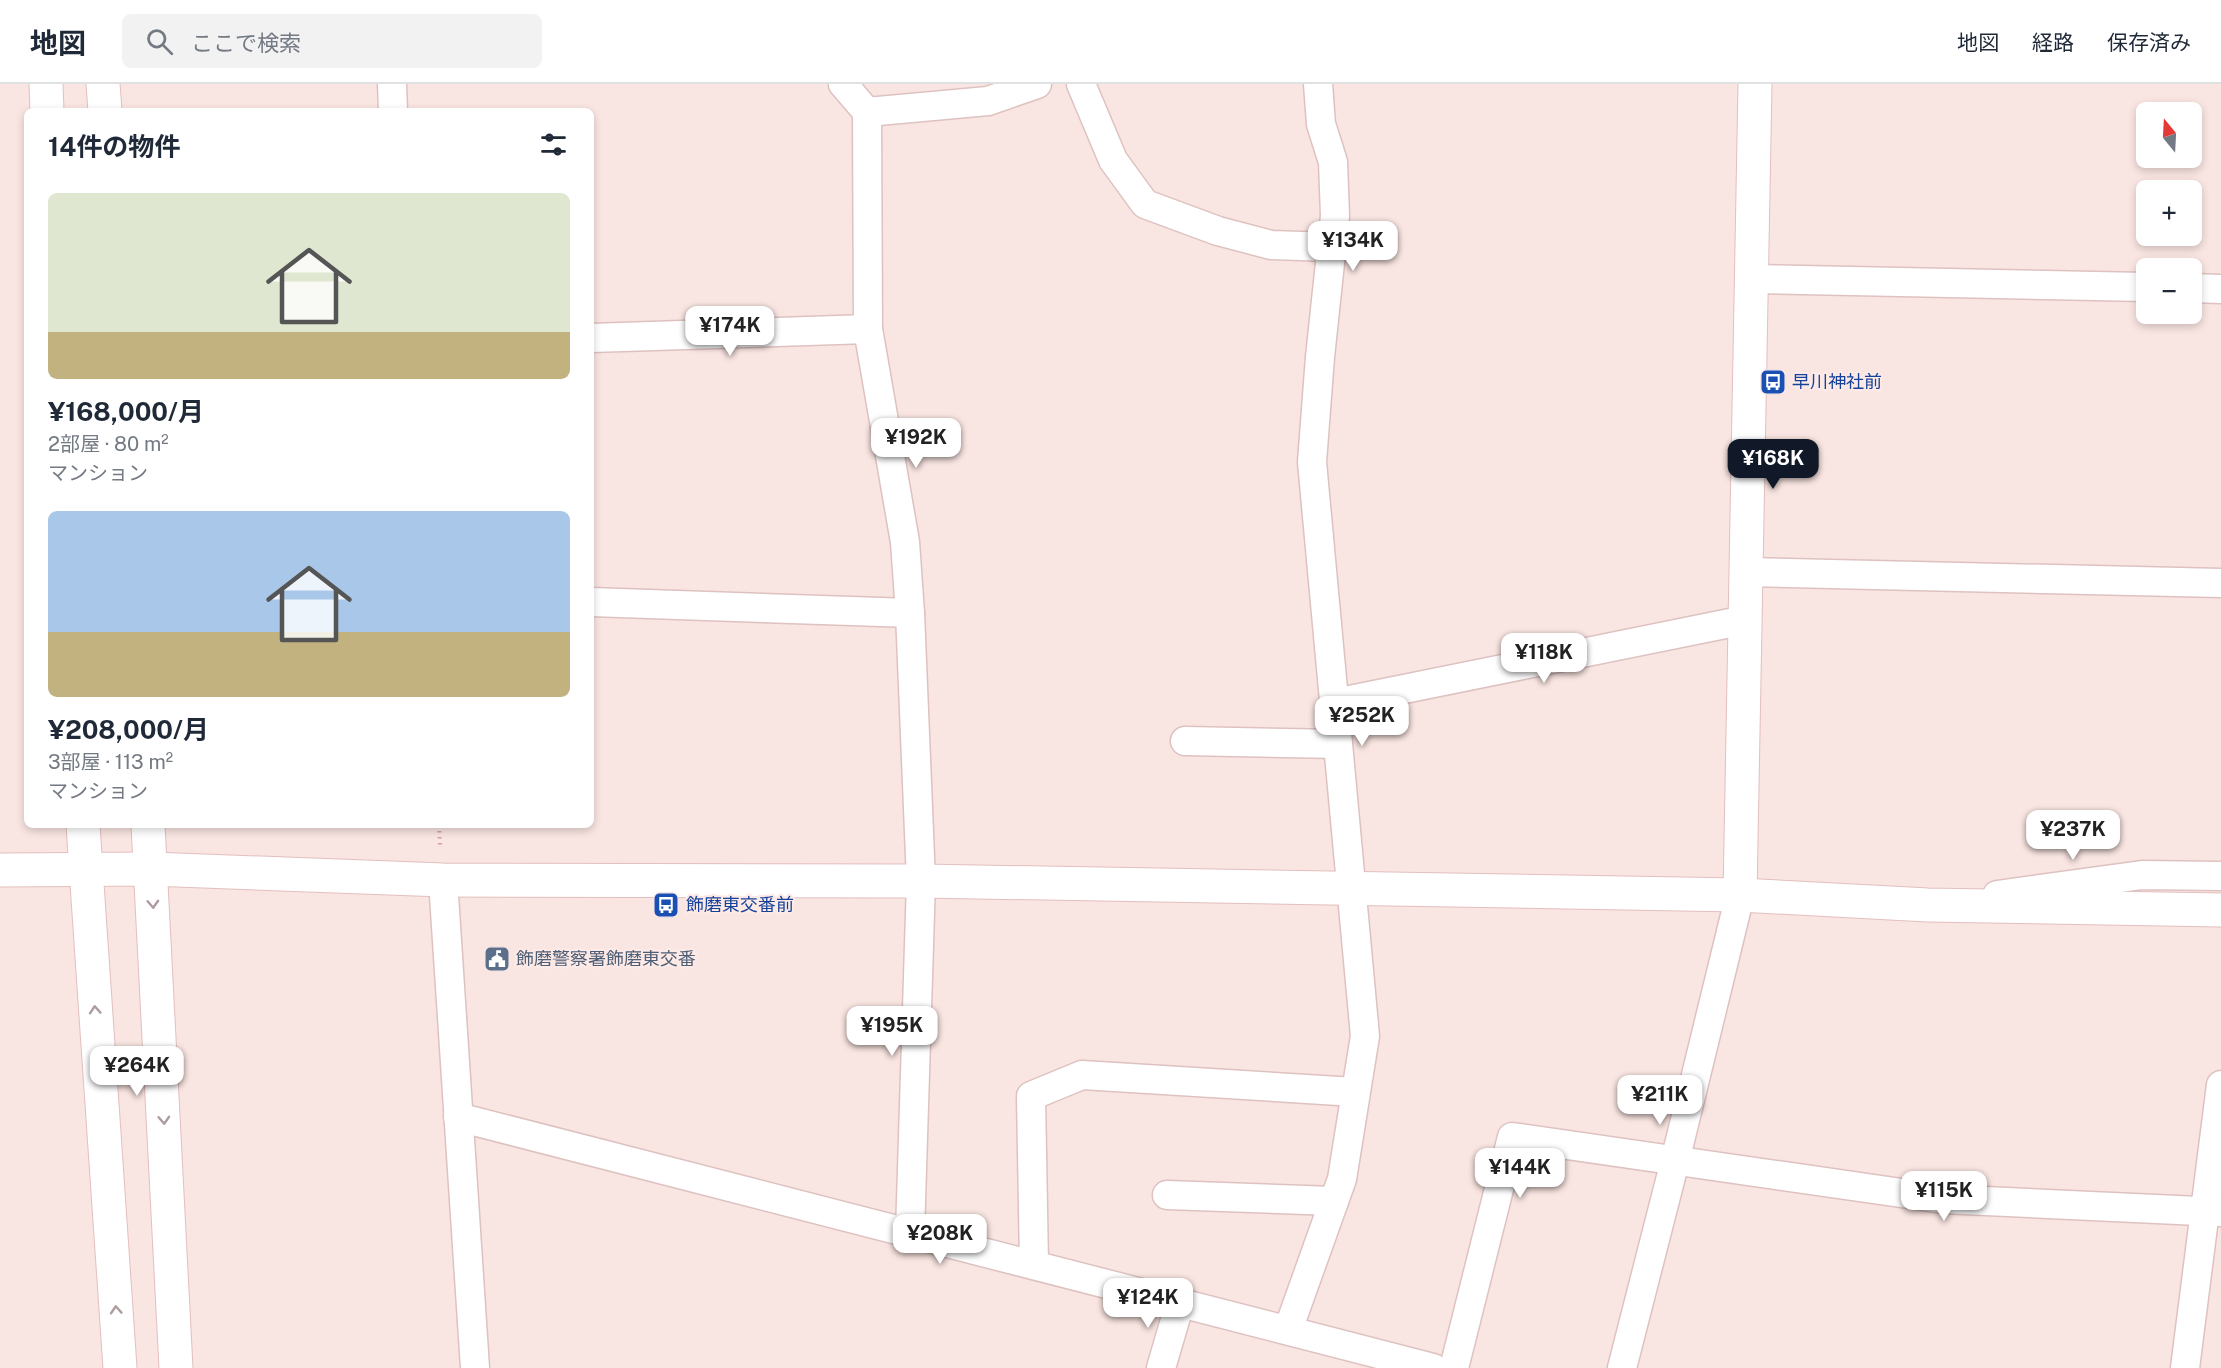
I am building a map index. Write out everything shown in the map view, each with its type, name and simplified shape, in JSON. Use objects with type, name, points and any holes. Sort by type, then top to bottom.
[{"type":"street","points":[[46,84],[47,108]]},
{"type":"street","points":[[104,84],[105,108]]},
{"type":"street","points":[[392,84],[393,108]]},
{"type":"street","points":[[843,84],[867,112],[868,329],[905,542],[910,613],[921,881],[910,1233]]},
{"type":"street","points":[[867,112],[988,101],[1037,84]]},
{"type":"street","points":[[1081,84],[1113,160],[1144,204],[1218,231],[1271,245],[1332,247]]},
{"type":"street","points":[[1288,1330],[1342,1179],[1365,1036],[1312,462],[1320,357],[1335,216],[1333,162],[1321,124],[1318,84]]},
{"type":"street","points":[[1622,1368],[1740,895],[1755,84]]},
{"type":"street","points":[[1751,279],[2136,287]]},
{"type":"street","points":[[2202,288],[2221,288]]},
{"type":"street","points":[[594,338],[868,329]]},
{"type":"street","points":[[1746,572],[2221,583]]},
{"type":"street","points":[[594,602],[910,613]]},
{"type":"street","points":[[1335,703],[1744,620]]},
{"type":"street","points":[[1185,741],[1338,744]]},
{"type":"street","points":[[83,828],[120,1366]]},
{"type":"street","points":[[148,828],[179,1363]]},
{"type":"street","points":[[0,870],[151,869],[443,880],[921,881],[1740,895],[1928,905],[2221,910]]},
{"type":"street","points":[[1928,905],[2142,875],[2221,876]]},
{"type":"street","points":[[443,880],[479,1367]]},
{"type":"street","points":[[1034,1265],[1031,1096],[1082,1075],[1355,1092]]},
{"type":"street","points":[[2185,1368],[2212,1211],[2221,1085]]},
{"type":"street","points":[[459,1118],[1433,1368]]},
{"type":"street","points":[[1454,1368],[1512,1137],[1943,1199],[2212,1211]]},
{"type":"street","points":[[1167,1195],[1334,1201]]},
{"type":"street","points":[[1161,1368],[1180,1303]]},
{"type":"place","name":"早川神社前","points":[[1773,382]]},
{"type":"place","name":"飾磨東交番前","points":[[666,905]]},
{"type":"place","name":"飾磨警察署飾磨東交番","points":[[497,959]]}]
